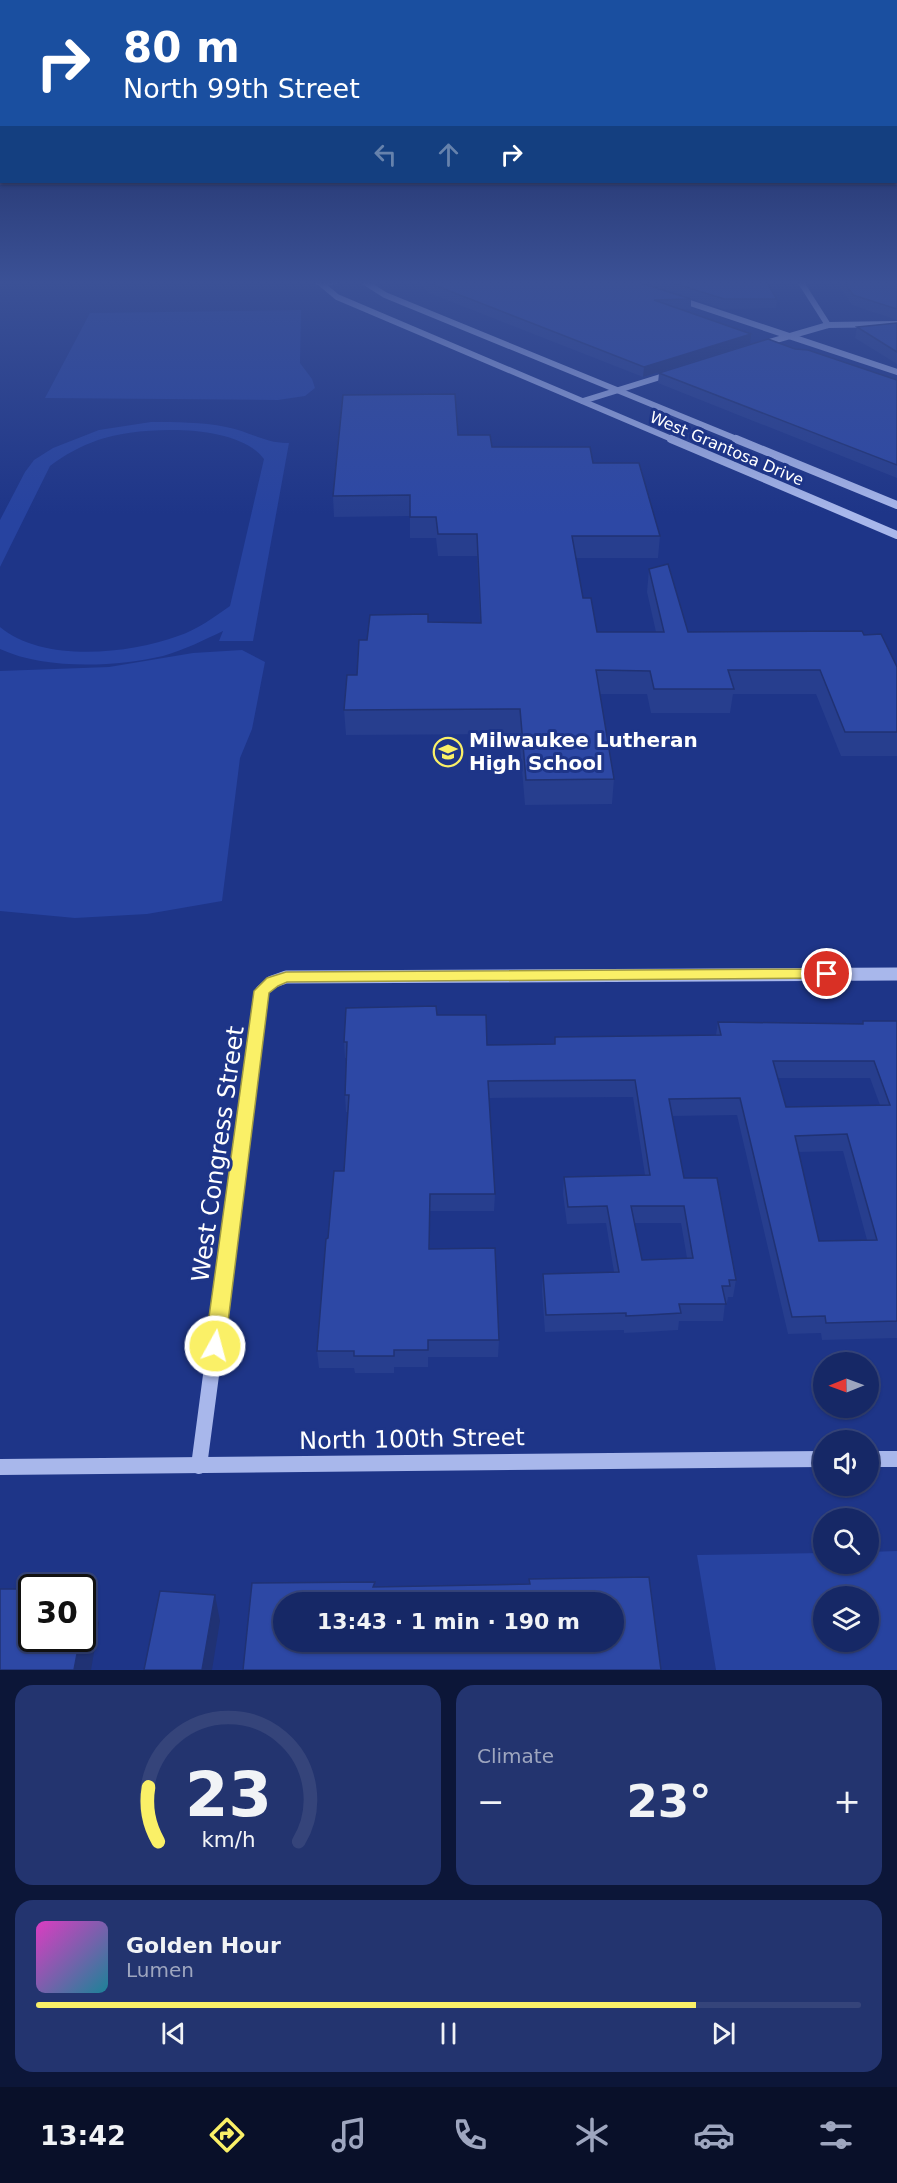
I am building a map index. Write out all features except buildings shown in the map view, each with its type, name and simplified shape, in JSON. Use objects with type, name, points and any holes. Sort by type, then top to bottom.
[{"type":"street","name":"West Grantosa Drive","points":[[483,359],[897,535]]},
{"type":"street","name":"West Grantosa Drive","points":[[542,359],[897,505]]},
{"type":"street","points":[[858,359],[897,372]]},
{"type":"street","points":[[583,401],[675,372]]},
{"type":"street","name":"West Congress Street","points":[[199,1466],[262,991],[272,982],[286,977],[897,974]]},
{"type":"street","points":[[879,1459],[897,1459]]},
{"type":"street","name":"North 100th Street","points":[[0,1467],[813,1460]]},
{"type":"shaded area","points":[[66,359],[300,359],[300,363],[312,379],[315,388],[305,396],[278,400],[45,398]]},
{"type":"shaded area","points":[[151,422],[217,425],[281,443],[289,443],[253,641],[219,641],[223,631],[163,656],[103,664],[38,660],[0,649],[0,627],[18,638],[39,646],[62,650],[87,652],[136,647],[185,633],[230,606],[264,459],[251,447],[232,438],[210,433],[161,430],[116,435],[92,442],[61,458],[50,466],[0,567],[0,520],[25,472],[34,460],[53,448],[99,430]]},
{"type":"shaded area","points":[[242,650],[265,662],[252,729],[240,758],[222,901],[147,914],[75,918],[0,911],[0,671],[109,667],[193,653]]},
{"type":"shaded area","points":[[897,1551],[897,1670],[716,1670],[697,1555],[813,1553],[813,1574],[879,1574],[879,1552]]},
{"type":"place","name":"Milwaukee Lutheran High School","points":[[448,752]]},
{"type":"route","points":[[215,1346],[262,991],[272,982],[286,977],[827,974]]}]
